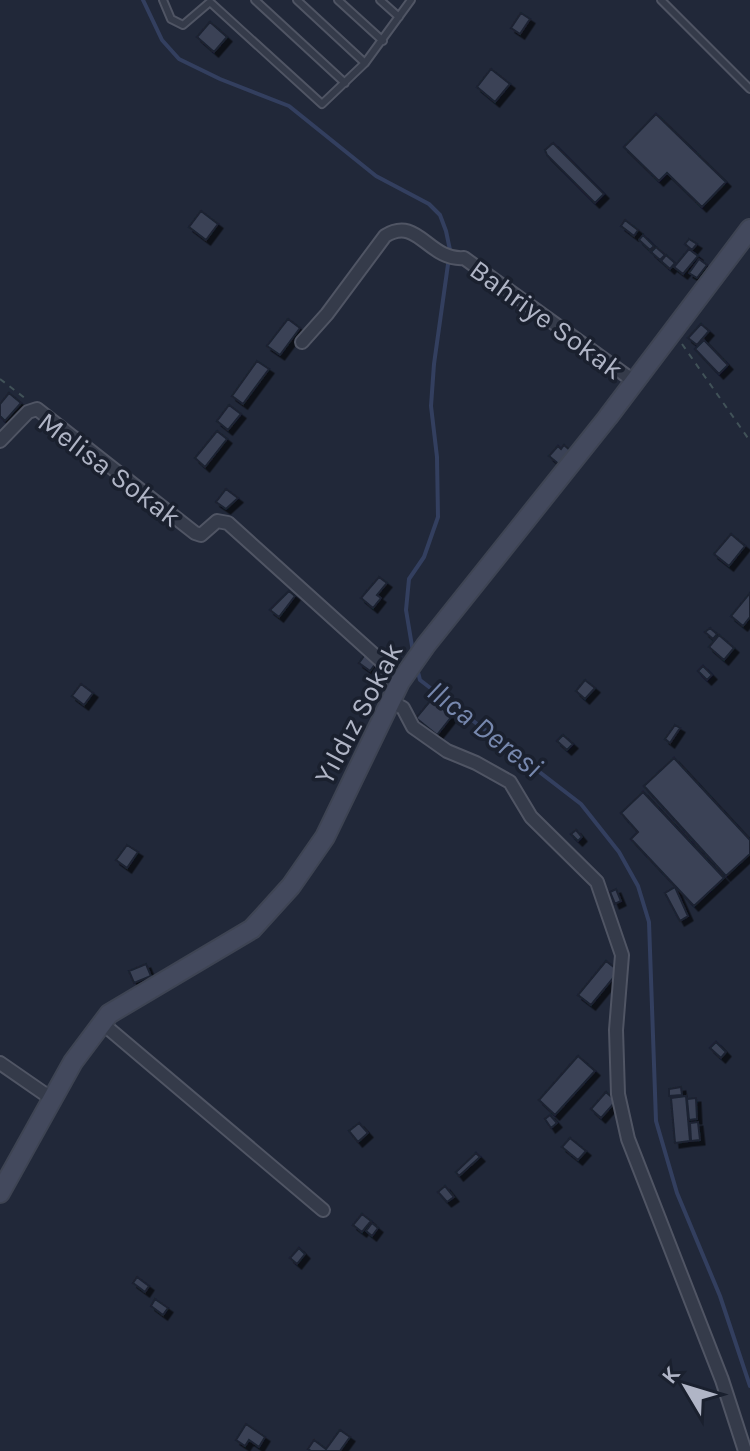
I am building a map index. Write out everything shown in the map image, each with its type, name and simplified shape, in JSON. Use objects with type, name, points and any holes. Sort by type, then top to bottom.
[{"type":"street","name":"Bahriye Sokak","points":[[302,342],[327,314],[385,236],[396,229],[406,229],[437,251],[458,259],[464,258],[635,382]]},
{"type":"street","name":"Yıldız Sokak","points":[[0,1193],[73,1062],[109,1014],[252,929],[291,886],[325,837],[396,690],[426,645],[635,382],[750,229]]},
{"type":"street","name":"Melisa Sokak","points":[[0,441],[28,412],[37,409],[195,533],[201,535],[217,521],[228,523],[382,662],[396,690]]},
{"type":"street","points":[[396,690],[413,727],[447,751],[510,782],[531,817],[597,882],[622,955],[616,1030],[618,1094],[628,1139],[722,1380],[745,1451]]},
{"type":"street","points":[[102,1023],[323,1210]]},
{"type":"street","points":[[0,1063],[52,1099]]},
{"type":"lane","points":[[163,0],[171,19],[183,25],[210,1],[322,104],[365,63],[411,0]]},
{"type":"lane","points":[[255,0],[345,83]]},
{"type":"lane","points":[[297,0],[365,63]]},
{"type":"lane","points":[[338,0],[383,41]]},
{"type":"lane","points":[[380,0],[399,17]]},
{"type":"lane","points":[[661,0],[750,89]]},
{"type":"path","points":[[673,333],[750,441]]},
{"type":"path","points":[[0,379],[28,401],[33,410]]},
{"type":"building","points":[[521,13],[530,19],[520,34],[511,28]]},
{"type":"building","points":[[210,22],[227,37],[214,52],[197,37]]},
{"type":"building","points":[[491,69],[510,84],[495,102],[477,87]]},
{"type":"building","points":[[656,114],[726,182],[702,207],[667,173],[659,181],[624,147]]},
{"type":"building","points":[[553,143],[604,194],[595,203],[547,155],[545,150]]},
{"type":"building","points":[[201,211],[218,224],[206,240],[189,227]]},
{"type":"building","points":[[625,220],[638,230],[634,236],[621,226]]},
{"type":"building","points":[[643,235],[654,246],[650,250],[639,240]]},
{"type":"building","points":[[689,239],[697,244],[692,250],[685,244]]},
{"type":"building","points":[[656,247],[665,255],[660,260],[651,252]]},
{"type":"building","points":[[689,249],[698,256],[683,274],[674,267]]},
{"type":"building","points":[[666,255],[675,263],[670,269],[661,261]]},
{"type":"building","points":[[699,259],[707,265],[697,278],[689,273]]},
{"type":"building","points":[[288,319],[300,328],[280,355],[267,346]]},
{"type":"building","points":[[701,324],[709,331],[697,345],[688,338]]},
{"type":"building","points":[[704,340],[728,365],[719,374],[695,349]]},
{"type":"building","points":[[257,361],[269,369],[243,404],[232,396]]},
{"type":"building","points":[[9,393],[21,403],[5,421],[0,416],[0,404]]},
{"type":"building","points":[[229,405],[241,414],[228,430],[217,421]]},
{"type":"building","points":[[217,431],[227,439],[205,467],[195,458]]},
{"type":"building","points":[[564,445],[572,452],[561,466],[549,456],[558,446],[561,449]]},
{"type":"building","points":[[226,489],[238,498],[226,509],[216,502]]},
{"type":"building","points":[[731,534],[745,546],[729,566],[714,554]]},
{"type":"building","points":[[379,577],[387,583],[377,595],[381,598],[373,608],[361,598]]},
{"type":"building","points":[[289,591],[295,596],[279,617],[270,610]]},
{"type":"building","points":[[750,593],[750,617],[743,626],[731,616]]},
{"type":"building","points":[[710,628],[717,634],[713,639],[705,632]]},
{"type":"building","points":[[719,635],[734,648],[724,660],[709,647]]},
{"type":"building","points":[[366,653],[377,662],[370,671],[359,663]]},
{"type":"building","points":[[703,666],[712,675],[707,680],[698,671]]},
{"type":"building","points":[[585,680],[595,688],[585,699],[576,691]]},
{"type":"building","points":[[81,684],[93,693],[84,705],[72,696]]},
{"type":"building","points":[[431,700],[452,716],[437,735],[416,718]]},
{"type":"building","points":[[675,725],[680,728],[670,743],[665,739]]},
{"type":"building","points":[[563,735],[573,744],[567,750],[557,741]]},
{"type":"building","points":[[674,758],[750,840],[750,854],[726,876],[644,786]]},
{"type":"building","points":[[643,792],[724,878],[694,906],[631,839],[638,832],[621,813]]},
{"type":"building","points":[[576,830],[582,837],[578,841],[571,834]]},
{"type":"building","points":[[127,845],[138,852],[127,868],[116,860]]},
{"type":"building","points":[[675,887],[688,916],[680,921],[665,893]]},
{"type":"building","points":[[616,889],[621,901],[615,904],[610,892]]},
{"type":"building","points":[[606,961],[619,971],[591,1005],[578,995]]},
{"type":"building","points":[[146,964],[151,976],[134,983],[129,971]]},
{"type":"building","points":[[716,1042],[726,1052],[721,1058],[710,1048]]},
{"type":"building","points":[[578,1056],[595,1071],[555,1115],[539,1100]]},
{"type":"building","points":[[681,1087],[682,1095],[669,1096],[669,1089]]},
{"type":"building","points":[[606,1092],[616,1101],[601,1118],[591,1109]]},
{"type":"building","points":[[686,1096],[690,1141],[675,1143],[671,1098]]},
{"type":"building","points":[[696,1098],[697,1119],[689,1120],[687,1099]]},
{"type":"building","points":[[550,1115],[557,1123],[551,1128],[545,1119]]},
{"type":"building","points":[[698,1122],[700,1140],[691,1141],[690,1123]]},
{"type":"building","points":[[359,1123],[368,1133],[358,1142],[349,1131]]},
{"type":"building","points":[[570,1138],[586,1151],[578,1160],[562,1147]]},
{"type":"building","points":[[476,1153],[480,1157],[459,1176],[456,1172]]},
{"type":"building","points":[[445,1186],[454,1197],[447,1202],[438,1192]]},
{"type":"building","points":[[362,1214],[371,1221],[362,1232],[353,1225]]},
{"type":"building","points":[[372,1223],[378,1228],[372,1236],[366,1231]]},
{"type":"building","points":[[299,1248],[305,1254],[297,1264],[290,1258]]},
{"type":"building","points":[[137,1277],[149,1286],[145,1292],[133,1283]]},
{"type":"building","points":[[155,1299],[168,1308],[163,1315],[151,1306]]},
{"type":"building","points":[[246,1424],[265,1437],[259,1447],[249,1440],[245,1446],[236,1440]]},
{"type":"building","points":[[340,1430],[350,1437],[340,1451],[308,1449],[314,1440],[326,1449]]},
{"type":"waterway","name":"Ilıca Deresi","points":[[143,0],[162,40],[179,59],[289,106],[376,176],[429,204],[440,215],[450,250],[431,406],[437,457],[438,517],[424,557],[409,579],[406,610],[413,652]]},
{"type":"waterway","name":"Ilıca Deresi","points":[[417,668],[420,680],[581,804],[619,852],[638,886],[649,922],[656,1121],[677,1193],[720,1296],[750,1386]]}]
